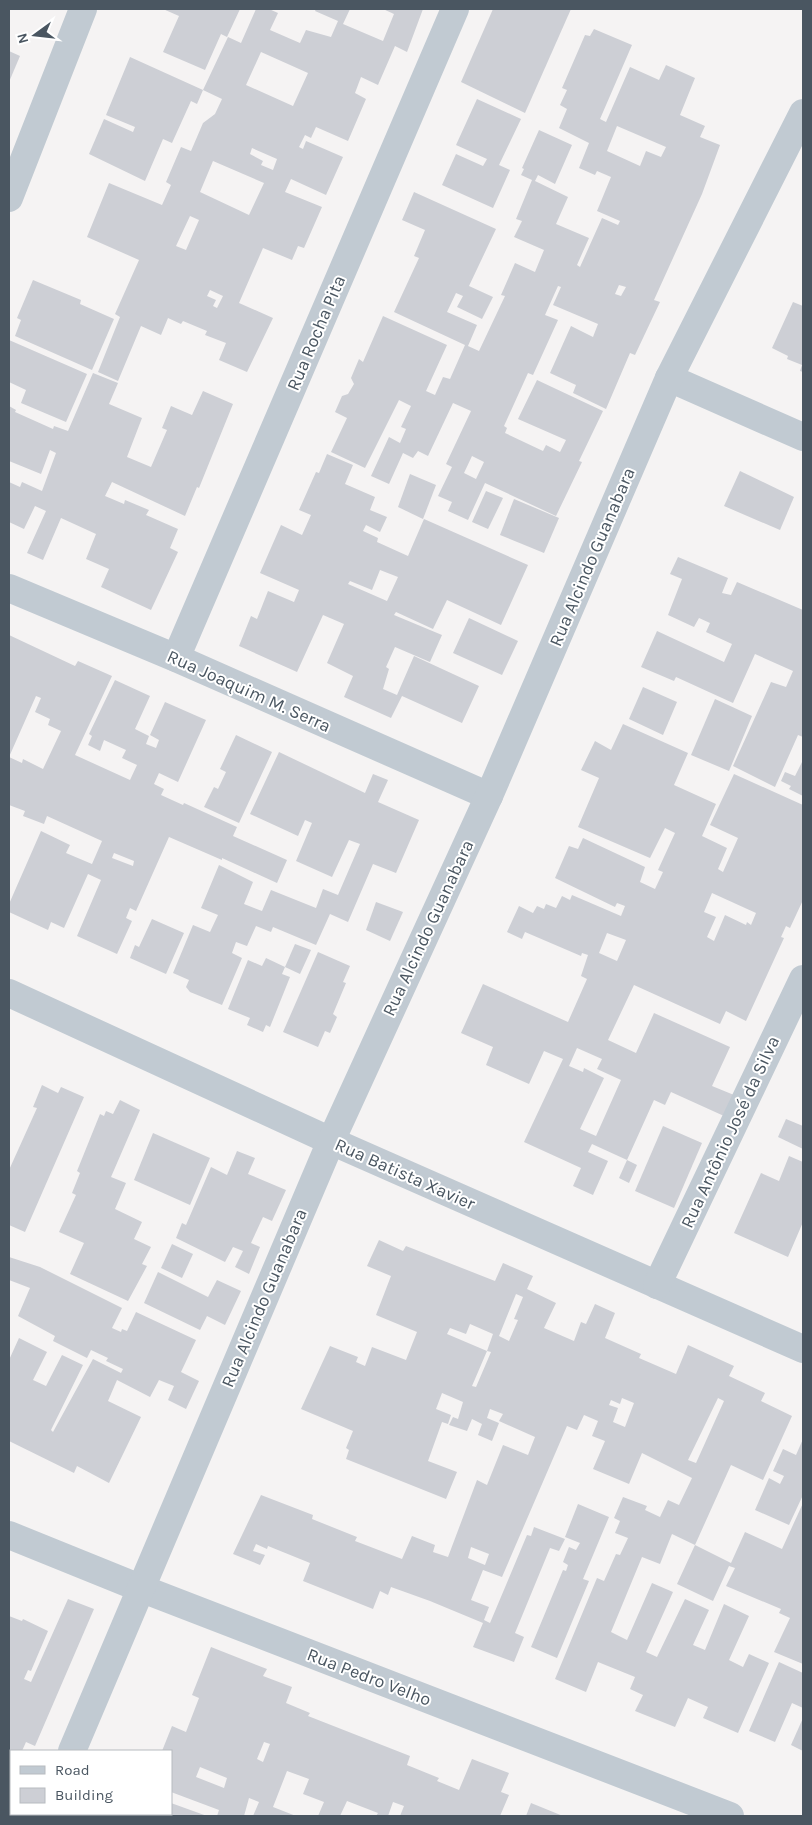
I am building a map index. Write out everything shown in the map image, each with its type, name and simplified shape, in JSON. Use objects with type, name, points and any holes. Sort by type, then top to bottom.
[{"type":"street","points":[[9,198],[83,9]]},
{"type":"street","name":"Rua Rocha Pita","points":[[176,658],[456,9]]},
{"type":"street","name":"Rua Alcindo Guanabara","points":[[72,1750],[331,1141],[488,796],[669,378],[803,113]]},
{"type":"street","points":[[669,378],[803,437]]},
{"type":"street","name":"Rua Joaquim M. Serra","points":[[9,588],[176,658],[488,796]]},
{"type":"street","name":"Rua Antônio José da Silva","points":[[657,1285],[803,979]]},
{"type":"street","name":"Rua Batista Xavier","points":[[9,993],[331,1141],[803,1349]]},
{"type":"street","name":"Rua Pedro Velho","points":[[9,1535],[140,1588],[730,1816]]},
{"type":"building","points":[[163,9],[240,9],[227,37],[221,34],[205,70],[163,52],[179,16]]},
{"type":"building","points":[[256,9],[269,9],[278,13],[270,30],[300,43],[306,30],[331,37],[338,21],[315,11],[316,9],[350,9],[343,24],[383,41],[394,14],[383,9],[423,9],[407,52],[395,46],[378,85],[361,77],[355,93],[366,99],[348,141],[316,127],[311,138],[305,135],[299,147],[303,149],[306,141],[343,157],[326,195],[291,179],[285,192],[322,207],[304,248],[298,246],[292,260],[263,248],[239,303],[273,318],[247,372],[219,360],[226,343],[205,335],[207,331],[183,321],[181,324],[168,318],[161,335],[141,326],[118,381],[98,372],[120,317],[115,314],[139,260],[87,237],[109,183],[162,205],[171,185],[166,182],[181,147],[191,151],[203,123],[215,114],[222,99],[203,90],[228,37],[241,43]],"holes":[[[261,52],[308,73],[293,106],[246,85]],[[252,148],[277,159],[273,170],[261,165],[263,161],[250,154]],[[213,161],[264,183],[249,215],[200,192]],[[190,216],[199,220],[186,250],[176,246]],[[210,290],[223,296],[217,308],[213,306],[216,300],[207,296]]]},
{"type":"building","points":[[493,9],[571,9],[525,113],[461,82]]},
{"type":"building","points":[[594,29],[632,45],[600,119],[606,122],[630,67],[659,80],[666,65],[695,78],[680,115],[705,126],[700,137],[720,145],[702,194],[654,300],[660,302],[635,355],[630,353],[606,409],[573,393],[576,385],[550,373],[571,326],[593,337],[598,324],[553,305],[561,287],[558,286],[545,315],[558,320],[533,375],[528,373],[504,426],[507,428],[505,433],[543,451],[546,445],[560,452],[566,440],[518,419],[537,380],[603,411],[579,461],[582,462],[556,516],[485,483],[468,520],[448,511],[452,502],[438,496],[452,467],[446,464],[471,411],[453,403],[428,456],[418,451],[413,458],[403,453],[389,484],[371,476],[389,437],[400,443],[406,429],[401,427],[411,406],[399,400],[365,468],[331,452],[347,418],[335,412],[342,396],[348,394],[354,384],[351,378],[359,359],[363,362],[383,316],[447,345],[426,391],[435,395],[443,377],[450,379],[465,345],[394,312],[419,258],[414,256],[425,230],[402,220],[414,192],[496,229],[469,286],[493,297],[482,319],[457,307],[463,296],[456,293],[447,312],[477,325],[468,346],[479,351],[505,296],[501,295],[515,263],[535,272],[544,250],[514,237],[522,221],[516,219],[532,180],[521,175],[524,169],[522,168],[539,130],[572,145],[555,184],[538,175],[535,181],[568,197],[556,224],[589,238],[577,265],[580,267],[602,218],[618,225],[620,221],[597,211],[611,177],[597,171],[595,175],[579,168],[589,143],[559,128],[567,109],[560,105],[567,90],[562,88],[585,35],[590,36]],"holes":[[[617,126],[666,147],[661,157],[646,151],[640,166],[607,151]],[[619,285],[626,287],[621,296],[615,294]],[[472,456],[484,462],[476,479],[464,473]]]},
{"type":"building","points":[[9,51],[20,56],[9,82]]},
{"type":"building","points":[[130,57],[203,90],[197,104],[191,101],[172,143],[163,139],[145,181],[89,154],[104,119],[133,132],[135,127],[106,115]]},
{"type":"building","points":[[477,99],[521,119],[499,165],[510,170],[493,208],[442,185],[456,154],[483,166],[487,159],[456,145]]},
{"type":"building","points":[[33,280],[81,300],[80,304],[114,319],[92,370],[15,336],[21,320],[17,318]]},
{"type":"building","points":[[793,302],[803,306],[803,372],[800,371],[802,365],[787,359],[788,356],[772,348]]},
{"type":"building","points":[[9,340],[87,374],[66,422],[21,403],[26,390],[9,382]]},
{"type":"building","points":[[93,373],[118,383],[109,404],[142,418],[127,457],[151,467],[167,430],[162,428],[171,406],[192,415],[203,391],[233,404],[199,488],[197,487],[185,516],[112,482],[105,496],[124,504],[125,500],[149,510],[146,515],[178,529],[170,548],[178,552],[151,610],[101,587],[109,569],[86,559],[96,534],[61,518],[43,560],[27,553],[46,511],[35,506],[24,529],[9,522],[9,482],[20,487],[22,482],[42,491],[56,453],[50,450],[41,474],[9,461],[9,406],[16,410],[15,412],[53,429],[54,426],[68,431]]},
{"type":"building","points":[[327,454],[353,465],[345,484],[375,497],[370,510],[387,517],[380,532],[366,525],[363,531],[378,538],[377,542],[408,556],[424,519],[528,565],[501,625],[447,600],[433,629],[396,612],[394,615],[442,635],[430,662],[395,647],[386,667],[389,669],[383,689],[397,695],[414,656],[479,686],[462,723],[402,696],[391,718],[344,697],[353,676],[327,663],[344,624],[323,615],[297,672],[239,646],[251,616],[257,619],[268,591],[294,602],[299,590],[260,573],[281,525],[302,535],[311,515],[299,510],[316,472],[319,473]],"holes":[[[380,570],[398,577],[387,601],[348,584],[350,581],[372,590]]]},
{"type":"building","points":[[740,471],[794,497],[780,530],[724,506]]},
{"type":"building","points":[[410,474],[436,485],[423,519],[398,507]]},
{"type":"building","points":[[486,491],[503,498],[488,529],[472,522]]},
{"type":"building","points":[[514,499],[559,518],[544,553],[500,535]]},
{"type":"building","points":[[678,557],[728,578],[722,593],[731,595],[737,582],[803,610],[803,737],[798,735],[775,787],[733,766],[771,682],[786,687],[793,671],[755,654],[733,703],[676,677],[674,681],[641,667],[657,631],[724,662],[732,644],[706,632],[710,623],[699,618],[694,627],[668,615],[682,579],[670,574]]},
{"type":"building","points":[[469,618],[518,641],[502,675],[453,653]]},
{"type":"building","points":[[9,635],[75,666],[78,661],[112,676],[75,755],[130,780],[137,765],[122,758],[126,750],[104,740],[100,751],[88,745],[92,736],[89,734],[115,680],[150,696],[135,729],[149,736],[146,744],[156,748],[159,740],[150,735],[165,702],[206,720],[178,782],[159,773],[154,784],[164,789],[161,795],[183,805],[184,803],[237,827],[233,836],[287,860],[277,883],[169,837],[136,911],[130,908],[126,918],[132,921],[117,954],[77,936],[101,880],[88,874],[64,928],[51,922],[48,930],[9,912],[9,904],[41,831],[70,845],[66,853],[92,864],[102,841],[47,816],[44,824],[23,816],[25,811],[9,805]],"holes":[[[36,696],[41,698],[35,712],[50,719],[48,725],[61,731],[43,769],[23,759],[22,763],[9,757]],[[114,853],[134,861],[133,866],[112,858]]]},
{"type":"building","points":[[643,687],[677,702],[663,735],[629,719]]},
{"type":"building","points":[[715,699],[752,716],[729,771],[691,755]]},
{"type":"building","points":[[623,724],[688,753],[674,785],[716,804],[702,836],[727,848],[718,869],[723,872],[738,838],[710,825],[734,774],[803,805],[803,900],[790,928],[786,926],[781,937],[784,938],[746,1021],[726,1011],[720,1024],[634,985],[608,1040],[636,1053],[654,1013],[730,1047],[712,1086],[734,1095],[724,1116],[671,1092],[665,1105],[654,1100],[627,1160],[592,1144],[588,1152],[608,1161],[593,1195],[573,1186],[581,1168],[524,1142],[563,1059],[544,1051],[529,1084],[486,1065],[493,1047],[461,1033],[483,984],[568,1022],[587,979],[581,976],[588,955],[582,953],[581,956],[525,932],[522,939],[507,932],[519,906],[533,913],[537,906],[544,909],[546,904],[556,908],[562,896],[570,900],[572,895],[621,916],[625,906],[617,903],[615,907],[555,878],[569,846],[578,849],[583,838],[645,867],[640,882],[655,889],[663,872],[658,870],[675,833],[665,828],[650,858],[578,827],[599,778],[581,770],[595,741],[611,750]],"holes":[[[712,893],[756,913],[751,925],[747,922],[746,925],[725,915],[714,941],[707,937],[716,917],[704,912]],[[607,933],[626,940],[617,961],[599,953]],[[577,1048],[602,1059],[597,1069],[621,1080],[596,1136],[580,1129],[604,1078],[584,1068],[583,1072],[569,1066]]]},
{"type":"building","points":[[236,735],[272,752],[239,823],[204,807],[214,787],[218,789],[226,772],[220,769]]},
{"type":"building","points":[[279,752],[365,793],[373,774],[388,780],[378,802],[419,820],[396,873],[373,864],[348,922],[330,914],[316,945],[273,927],[271,932],[256,926],[247,946],[236,942],[232,953],[242,958],[222,1005],[190,992],[186,987],[189,980],[173,973],[193,925],[210,932],[218,915],[201,908],[219,865],[253,882],[244,904],[262,911],[271,890],[316,908],[323,889],[338,895],[360,844],[349,840],[332,877],[296,861],[312,823],[305,820],[298,836],[250,814]]},
{"type":"building","points":[[803,760],[803,796],[789,789],[791,786],[781,781],[785,772],[795,776]]},
{"type":"building","points":[[376,902],[403,912],[390,941],[366,930]]},
{"type":"building","points":[[152,919],[184,933],[166,974],[130,958],[135,945],[139,947]]},
{"type":"building","points":[[295,944],[311,950],[300,974],[285,967]]},
{"type":"building","points":[[318,952],[350,966],[343,982],[346,983],[333,1014],[337,1017],[330,1033],[325,1031],[318,1047],[283,1032]]},
{"type":"building","points":[[266,958],[285,967],[282,974],[290,977],[270,1027],[266,1025],[263,1032],[247,1025],[250,1018],[228,1009],[248,960],[262,966]]},
{"type":"building","points":[[42,1085],[58,1093],[61,1087],[84,1097],[25,1232],[9,1225],[9,1170],[37,1108],[33,1107]]},
{"type":"building","points":[[120,1100],[140,1110],[111,1177],[126,1183],[115,1209],[142,1222],[134,1239],[151,1247],[142,1264],[147,1266],[128,1301],[70,1274],[84,1243],[59,1232],[76,1195],[72,1193],[80,1173],[77,1171],[100,1114],[104,1116],[106,1111],[113,1114]]},
{"type":"building","points":[[786,1119],[803,1126],[803,1149],[778,1137]]},
{"type":"building","points":[[663,1126],[702,1143],[674,1208],[635,1191]]},
{"type":"building","points":[[153,1133],[210,1158],[190,1205],[134,1180]]},
{"type":"building","points":[[237,1151],[255,1158],[248,1174],[286,1190],[272,1221],[263,1217],[251,1243],[260,1247],[249,1274],[235,1267],[243,1251],[233,1247],[225,1262],[176,1238],[182,1223],[186,1225],[211,1167],[227,1175]]},
{"type":"building","points":[[789,1156],[803,1162],[803,1222],[788,1257],[734,1233],[761,1173],[779,1181]]},
{"type":"building","points":[[627,1160],[637,1165],[629,1183],[619,1178]]},
{"type":"building","points":[[379,1240],[403,1251],[406,1246],[495,1281],[503,1263],[533,1276],[527,1289],[556,1303],[544,1328],[574,1341],[581,1322],[586,1324],[595,1304],[615,1313],[605,1338],[641,1354],[639,1358],[676,1374],[688,1345],[734,1366],[729,1376],[765,1393],[761,1401],[792,1416],[763,1480],[731,1465],[695,1545],[672,1534],[660,1564],[642,1557],[611,1632],[627,1640],[652,1583],[673,1592],[646,1652],[657,1657],[685,1599],[709,1610],[693,1645],[705,1650],[724,1604],[749,1616],[729,1660],[743,1667],[749,1654],[769,1663],[738,1733],[703,1718],[708,1707],[688,1698],[675,1727],[635,1711],[643,1695],[630,1689],[635,1677],[598,1662],[586,1692],[555,1679],[597,1578],[604,1581],[616,1554],[620,1555],[628,1538],[615,1533],[620,1521],[614,1518],[623,1497],[647,1506],[645,1510],[660,1517],[668,1500],[679,1505],[692,1478],[642,1453],[629,1484],[593,1469],[605,1441],[592,1436],[598,1421],[584,1415],[577,1430],[567,1426],[502,1577],[483,1570],[471,1600],[489,1607],[484,1620],[490,1623],[527,1535],[531,1536],[534,1527],[565,1539],[559,1551],[550,1548],[515,1633],[524,1637],[514,1662],[473,1647],[483,1623],[430,1601],[391,1587],[388,1595],[380,1591],[373,1609],[303,1581],[310,1563],[268,1546],[267,1549],[256,1544],[253,1551],[265,1555],[260,1565],[233,1554],[261,1495],[313,1515],[312,1519],[357,1537],[355,1541],[402,1559],[412,1536],[435,1545],[433,1552],[448,1557],[477,1480],[487,1485],[503,1445],[528,1455],[535,1437],[499,1421],[503,1414],[490,1409],[487,1418],[499,1423],[492,1441],[478,1435],[482,1424],[472,1419],[467,1431],[449,1425],[453,1417],[458,1419],[463,1402],[442,1393],[436,1409],[451,1415],[448,1424],[442,1422],[428,1461],[457,1472],[446,1499],[346,1459],[349,1450],[346,1448],[353,1431],[301,1409],[330,1346],[358,1357],[356,1362],[365,1366],[372,1347],[406,1360],[417,1332],[376,1315],[391,1276],[367,1266]],"holes":[[[516,1294],[523,1297],[514,1319],[518,1320],[509,1341],[499,1336]],[[470,1324],[493,1334],[487,1351],[447,1334],[450,1328],[466,1334]],[[487,1351],[491,1352],[476,1387],[472,1386]],[[622,1398],[634,1403],[625,1427],[613,1422],[618,1408],[609,1405],[611,1400],[620,1404]],[[718,1398],[724,1401],[696,1463],[688,1460]],[[471,1547],[489,1554],[485,1565],[468,1558]]]},
{"type":"building","points":[[172,1244],[193,1254],[182,1278],[161,1268]]},
{"type":"building","points":[[9,1257],[40,1267],[122,1308],[112,1328],[121,1332],[122,1329],[127,1331],[136,1312],[196,1340],[181,1372],[199,1381],[186,1409],[168,1400],[174,1386],[159,1380],[150,1397],[117,1380],[108,1401],[141,1417],[109,1483],[77,1466],[74,1473],[9,1441],[9,1360],[19,1338],[47,1352],[33,1380],[46,1386],[62,1355],[83,1365],[51,1430],[53,1432],[93,1359],[121,1373],[123,1369],[106,1361],[108,1358],[91,1350],[87,1358],[53,1341],[55,1336],[18,1316],[30,1288],[9,1280]]},
{"type":"building","points":[[158,1272],[208,1297],[217,1280],[241,1291],[225,1325],[207,1316],[200,1330],[144,1303]]},
{"type":"building","points":[[803,1439],[803,1495],[789,1525],[755,1510],[769,1478],[780,1484],[784,1476],[773,1471],[783,1449],[796,1455]]},
{"type":"building","points":[[803,1503],[803,1664],[774,1652],[790,1618],[779,1613],[781,1609],[726,1586],[735,1568],[729,1566],[713,1601],[677,1584],[695,1545],[731,1563],[745,1532],[782,1549]]},
{"type":"building","points":[[578,1504],[609,1517],[583,1579],[589,1581],[557,1658],[531,1647],[563,1570],[566,1571],[568,1565],[563,1562],[569,1547],[576,1550],[580,1543],[565,1537]]},
{"type":"building","points":[[68,1599],[94,1609],[35,1746],[26,1742],[22,1750],[10,1750],[10,1760],[9,1616],[22,1621],[23,1619],[48,1631],[31,1671],[28,1670],[24,1679],[31,1682]]},
{"type":"building","points":[[211,1647],[267,1669],[263,1676],[292,1687],[286,1703],[310,1713],[308,1716],[410,1756],[407,1765],[439,1778],[437,1781],[459,1790],[472,1759],[509,1773],[501,1792],[509,1795],[500,1816],[400,1816],[404,1806],[393,1802],[388,1816],[376,1816],[378,1813],[347,1801],[340,1816],[318,1816],[324,1802],[303,1794],[309,1779],[287,1771],[273,1807],[296,1816],[253,1816],[259,1802],[249,1798],[244,1816],[217,1816],[219,1810],[172,1792],[172,1750],[162,1750],[172,1726],[186,1732],[199,1698],[192,1695]],"holes":[[[264,1742],[270,1744],[263,1762],[257,1759]],[[200,1767],[227,1778],[224,1788],[196,1777]]]},
{"type":"building","points":[[779,1662],[803,1673],[803,1708],[792,1703],[775,1742],[749,1731]]},
{"type":"building","points":[[803,1718],[803,1751],[791,1745]]},
{"type":"building","points":[[172,1803],[207,1816],[108,1816],[172,1815]]},
{"type":"building","points":[[531,1803],[563,1816],[526,1816]]}]
